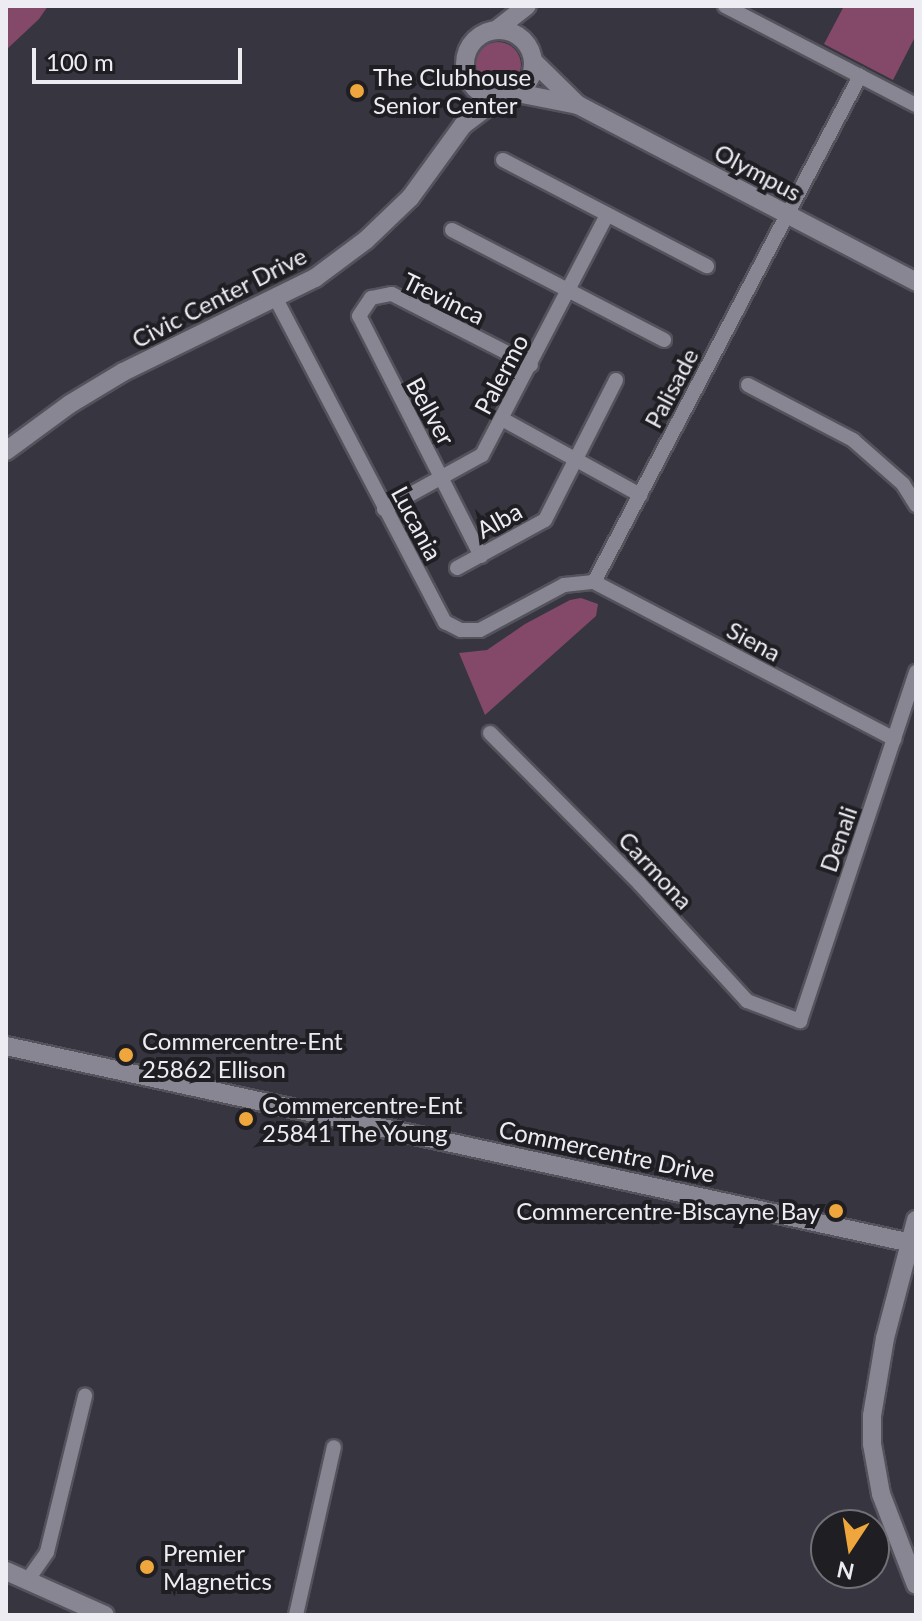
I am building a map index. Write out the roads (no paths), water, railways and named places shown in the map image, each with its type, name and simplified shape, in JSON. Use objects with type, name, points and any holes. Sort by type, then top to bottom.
[{"type":"street","name":"Civic Center Drive","points":[[463,125],[470,82],[465,65],[468,48],[475,39],[496,30],[528,6]]},
{"type":"street","name":"Civic Center Drive","points":[[6,451],[70,404],[123,372],[315,278],[366,240],[410,198],[463,125],[529,79],[528,6]]},
{"type":"street","points":[[725,6],[916,105]]},
{"type":"street","points":[[496,30],[518,36],[530,53]]},
{"type":"street","name":"Olympus","points":[[530,53],[578,105],[916,282]]},
{"type":"street","name":"Palisade","points":[[594,582],[860,76]]},
{"type":"street","points":[[470,82],[488,96],[508,95]]},
{"type":"street","name":"Olympus","points":[[508,95],[578,105]]},
{"type":"street","points":[[503,160],[707,266]]},
{"type":"street","name":"Palermo","points":[[384,509],[482,455],[607,215]]},
{"type":"street","points":[[452,230],[664,340]]},
{"type":"street","name":"Trevinca","points":[[381,294],[392,294],[531,365]]},
{"type":"street","name":"Bellver","points":[[381,294],[366,304],[359,316],[361,326],[481,556]]},
{"type":"street","name":"Lucania","points":[[276,299],[445,622],[461,630],[480,630],[564,585],[594,582]]},
{"type":"street","name":"Alba","points":[[457,568],[545,520],[616,380]]},
{"type":"street","points":[[748,385],[853,440],[903,484],[916,505]]},
{"type":"street","points":[[502,419],[640,495]]},
{"type":"street","name":"Siena","points":[[594,582],[894,739]]},
{"type":"street","name":"Denali","points":[[800,1021],[916,672]]},
{"type":"street","name":"Carmona","points":[[490,733],[630,874],[747,1001],[800,1021]]},
{"type":"street","name":"Commercentre Drive","points":[[6,1046],[913,1243]]},
{"type":"street","points":[[916,1220],[913,1243],[874,1393],[872,1444],[881,1494],[916,1585]]},
{"type":"street","points":[[27,1581],[47,1552],[85,1396]]},
{"type":"street","points":[[296,1615],[334,1447]]},
{"type":"street","points":[[6,1571],[105,1615]]},
{"type":"place","name":"The Clubhouse Senior Center","points":[[357,91]]},
{"type":"place","name":"Commercentre-Ent 25862 Ellison","points":[[126,1055]]},
{"type":"place","name":"Commercentre-Ent 25841 The Young","points":[[246,1119]]},
{"type":"place","name":"Commercentre-Biscayne Bay","points":[[836,1211]]},
{"type":"place","name":"Premier Magnetics","points":[[147,1567]]}]
